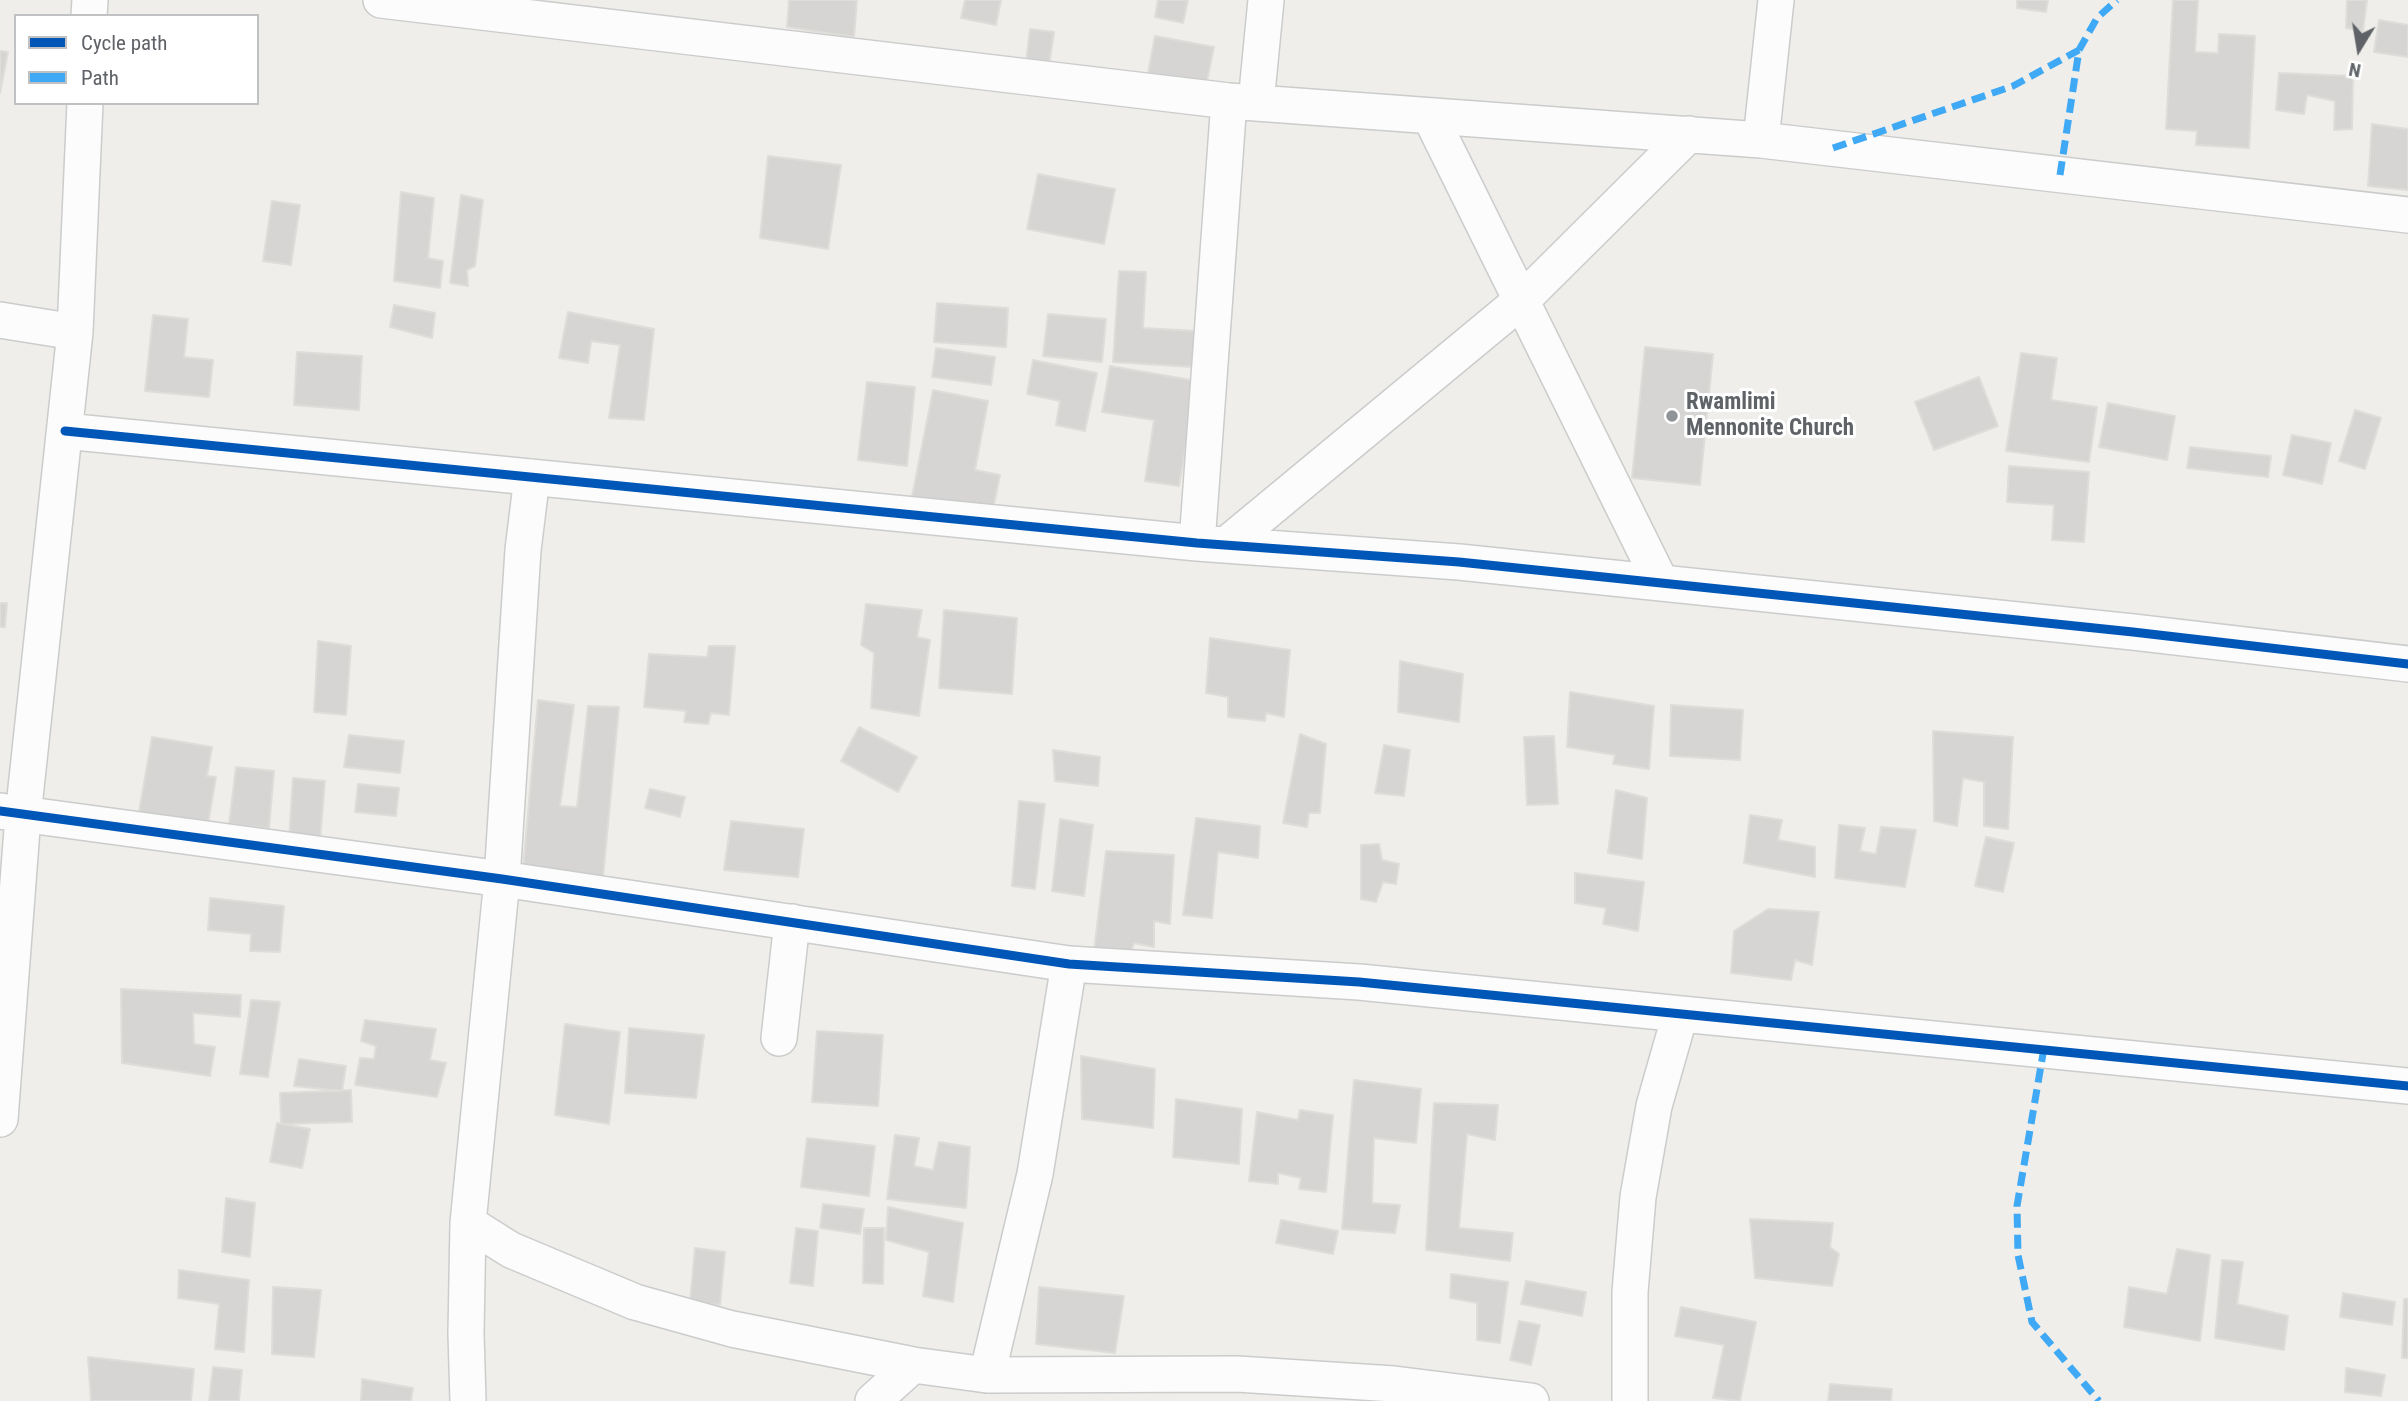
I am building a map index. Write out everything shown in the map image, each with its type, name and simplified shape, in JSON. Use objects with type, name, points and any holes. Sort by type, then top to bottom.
[{"type":"street","points":[[381,0],[1243,102],[1761,140],[2408,215]]},
{"type":"street","points":[[1211,544],[1243,102],[1266,0]]},
{"type":"street","points":[[1761,140],[1776,0]]},
{"type":"street","points":[[0,1119],[11,813],[65,431],[75,332],[85,105]]},
{"type":"street","points":[[1430,116],[1661,583]]},
{"type":"street","points":[[1211,544],[1522,300],[1689,134]]},
{"type":"street","points":[[0,320],[75,332]]},
{"type":"street","points":[[65,431],[1211,544],[1459,562],[2133,632],[2408,664]]},
{"type":"street","points":[[468,1401],[468,1223],[502,879],[523,550],[532,477]]},
{"type":"street","points":[[11,813],[502,879],[1069,964],[1359,982],[2408,1086]]},
{"type":"street","points":[[779,1038],[792,922]]},
{"type":"street","points":[[987,1375],[1035,1174],[1069,964]]},
{"type":"street","points":[[1630,1401],[1630,1292],[1638,1197],[1654,1106],[1681,1016]]},
{"type":"street","points":[[468,1223],[511,1250],[635,1302],[732,1329],[913,1365],[987,1375],[1237,1374],[1394,1384],[1531,1401]]},
{"type":"street","points":[[873,1401],[913,1365]]},
{"type":"building","points":[[789,0],[857,0],[854,37],[787,27]]},
{"type":"building","points":[[965,0],[1001,0],[996,25],[961,18]]},
{"type":"building","points":[[1158,0],[1188,0],[1183,23],[1155,17]]},
{"type":"building","points":[[2017,0],[2048,0],[2046,12],[2017,8]]},
{"type":"building","points":[[2173,0],[2198,0],[2195,52],[2218,53],[2219,34],[2255,36],[2249,148],[2196,145],[2197,131],[2166,129]]},
{"type":"building","points":[[2347,0],[2367,0],[2363,31],[2346,28]]},
{"type":"building","points":[[2379,20],[2408,25],[2408,57],[2374,52]]},
{"type":"building","points":[[1030,29],[1054,32],[1049,65],[1026,62]]},
{"type":"building","points":[[1155,36],[1214,47],[1204,95],[1146,84]]},
{"type":"building","points":[[0,51],[8,52],[0,93]]},
{"type":"building","points":[[2279,73],[2353,76],[2352,129],[2334,130],[2335,101],[2307,95],[2304,114],[2276,110]]},
{"type":"building","points":[[2372,124],[2408,129],[2408,190],[2368,186]]},
{"type":"building","points":[[768,156],[841,165],[828,249],[760,238]]},
{"type":"building","points":[[1038,174],[1115,189],[1104,244],[1027,229]]},
{"type":"building","points":[[401,192],[434,198],[428,258],[443,261],[440,288],[394,281]]},
{"type":"building","points":[[461,195],[483,200],[475,266],[467,270],[468,286],[450,283]]},
{"type":"building","points":[[272,201],[300,205],[291,265],[263,261]]},
{"type":"building","points":[[1119,271],[1146,272],[1143,328],[1196,331],[1193,367],[1113,362]]},
{"type":"building","points":[[937,303],[1008,308],[1006,347],[934,342]]},
{"type":"building","points":[[394,305],[435,313],[432,338],[390,327]]},
{"type":"building","points":[[568,312],[654,329],[644,420],[609,418],[620,345],[591,341],[588,363],[559,358]]},
{"type":"building","points":[[1048,314],[1106,319],[1102,362],[1043,356]]},
{"type":"building","points":[[153,315],[188,319],[184,357],[213,360],[209,397],[145,391]]},
{"type":"building","name":"Rwamlimi Mennonite Church","points":[[1645,347],[1713,354],[1700,485],[1632,478]]},
{"type":"building","points":[[936,348],[995,357],[991,385],[932,377]]},
{"type":"building","points":[[297,352],[362,356],[359,410],[294,405]]},
{"type":"building","points":[[2021,353],[2057,358],[2051,400],[2097,407],[2089,462],[2006,451]]},
{"type":"building","points":[[1033,360],[1097,373],[1085,431],[1056,425],[1060,401],[1027,394]]},
{"type":"building","points":[[1110,366],[1197,381],[1179,486],[1145,481],[1154,420],[1102,412]]},
{"type":"building","points":[[1979,377],[1998,426],[1934,450],[1915,402]]},
{"type":"building","points":[[867,382],[915,387],[907,466],[858,460]]},
{"type":"building","points":[[933,390],[988,401],[975,470],[1000,475],[988,533],[908,517]]},
{"type":"building","points":[[2108,403],[2175,416],[2167,460],[2099,447]]},
{"type":"building","points":[[2355,410],[2381,418],[2365,469],[2339,461]]},
{"type":"building","points":[[2292,435],[2331,443],[2322,484],[2283,475]]},
{"type":"building","points":[[2190,447],[2271,456],[2268,477],[2187,468]]},
{"type":"building","points":[[2009,466],[2089,472],[2084,542],[2052,540],[2054,505],[2007,502]]},
{"type":"building","points":[[0,603],[7,603],[5,627],[0,627]]},
{"type":"building","points":[[866,604],[922,610],[917,637],[930,640],[919,716],[871,708],[874,653],[861,645]]},
{"type":"building","points":[[944,610],[1017,618],[1012,694],[939,688]]},
{"type":"building","points":[[1210,638],[1290,650],[1284,717],[1266,713],[1265,721],[1228,717],[1228,697],[1206,693]]},
{"type":"building","points":[[318,641],[351,646],[346,715],[314,712]]},
{"type":"building","points":[[709,646],[735,646],[729,715],[711,713],[708,724],[684,722],[686,711],[644,707],[649,654],[707,657]]},
{"type":"building","points":[[1400,661],[1463,674],[1459,722],[1398,712]]},
{"type":"building","points":[[1570,692],[1654,706],[1649,769],[1613,764],[1615,755],[1567,747]]},
{"type":"building","points":[[538,700],[574,705],[560,806],[577,807],[588,706],[619,707],[603,878],[523,869]]},
{"type":"building","points":[[1671,705],[1743,710],[1740,760],[1670,756]]},
{"type":"building","points":[[859,727],[917,757],[898,792],[841,761]]},
{"type":"building","points":[[1933,731],[2013,737],[2008,829],[1984,826],[1984,782],[1963,778],[1957,826],[1934,821]]},
{"type":"building","points":[[1300,734],[1326,744],[1320,813],[1309,813],[1307,827],[1283,823]]},
{"type":"building","points":[[349,735],[404,741],[400,773],[344,767]]},
{"type":"building","points":[[1554,736],[1558,804],[1527,805],[1524,737]]},
{"type":"building","points":[[152,737],[212,747],[207,776],[216,777],[208,824],[139,812]]},
{"type":"building","points":[[1384,745],[1410,750],[1404,796],[1375,793]]},
{"type":"building","points":[[1053,750],[1100,757],[1098,786],[1055,781]]},
{"type":"building","points":[[236,767],[274,771],[269,828],[229,824]]},
{"type":"building","points":[[293,778],[325,781],[320,841],[289,839]]},
{"type":"building","points":[[358,784],[399,788],[396,816],[355,812]]},
{"type":"building","points":[[650,789],[685,797],[680,817],[645,808]]},
{"type":"building","points":[[1616,790],[1647,798],[1642,859],[1608,853]]},
{"type":"building","points":[[1019,801],[1045,804],[1035,889],[1012,886]]},
{"type":"building","points":[[1750,815],[1782,820],[1778,840],[1815,847],[1815,877],[1744,863]]},
{"type":"building","points":[[1196,818],[1260,826],[1258,858],[1218,852],[1212,918],[1183,915]]},
{"type":"building","points":[[1060,819],[1093,825],[1084,896],[1052,891]]},
{"type":"building","points":[[731,821],[804,829],[798,877],[724,870]]},
{"type":"building","points":[[1839,825],[1865,828],[1860,851],[1876,854],[1881,827],[1916,830],[1905,887],[1835,878]]},
{"type":"building","points":[[1986,837],[2014,843],[2003,892],[1975,886]]},
{"type":"building","points":[[1379,844],[1382,860],[1399,864],[1396,884],[1383,882],[1376,902],[1361,899],[1361,845]]},
{"type":"building","points":[[1106,851],[1174,855],[1170,924],[1154,921],[1154,947],[1134,943],[1129,958],[1094,951]]},
{"type":"building","points":[[1575,873],[1644,882],[1638,931],[1603,924],[1606,908],[1575,903]]},
{"type":"building","points":[[210,898],[284,906],[280,952],[250,951],[251,934],[208,930]]},
{"type":"building","points":[[1768,909],[1819,912],[1812,965],[1795,960],[1791,980],[1731,973],[1734,931]]},
{"type":"building","points":[[121,989],[241,995],[240,1017],[193,1013],[194,1044],[215,1047],[210,1076],[122,1063]]},
{"type":"building","points":[[251,1000],[280,1002],[268,1077],[240,1074]]},
{"type":"building","points":[[365,1020],[436,1029],[430,1060],[446,1063],[437,1097],[355,1085],[360,1058],[374,1059],[376,1046],[361,1041]]},
{"type":"building","points":[[565,1024],[620,1032],[609,1124],[555,1115]]},
{"type":"building","points":[[629,1028],[704,1035],[696,1098],[625,1093]]},
{"type":"building","points":[[817,1031],[883,1035],[878,1106],[812,1102]]},
{"type":"building","points":[[1081,1056],[1155,1069],[1153,1128],[1082,1119]]},
{"type":"building","points":[[299,1059],[346,1066],[342,1091],[294,1086]]},
{"type":"building","points":[[1354,1080],[1421,1089],[1416,1143],[1374,1138],[1372,1203],[1400,1205],[1395,1233],[1342,1229]]},
{"type":"building","points":[[351,1090],[352,1122],[281,1124],[280,1093]]},
{"type":"building","points":[[1176,1099],[1242,1109],[1239,1164],[1173,1157]]},
{"type":"building","points":[[1434,1103],[1498,1105],[1495,1140],[1467,1134],[1459,1228],[1513,1233],[1510,1261],[1426,1250]]},
{"type":"building","points":[[1300,1110],[1333,1115],[1326,1192],[1299,1189],[1301,1178],[1278,1173],[1278,1184],[1249,1181],[1257,1112],[1298,1120]]},
{"type":"building","points":[[277,1123],[310,1129],[302,1168],[270,1162]]},
{"type":"building","points":[[895,1135],[919,1138],[914,1166],[933,1170],[939,1142],[970,1147],[966,1208],[887,1199]]},
{"type":"building","points":[[807,1138],[875,1146],[869,1196],[801,1187]]},
{"type":"building","points":[[226,1198],[255,1203],[250,1257],[222,1252]]},
{"type":"building","points":[[823,1204],[864,1209],[860,1234],[820,1228]]},
{"type":"building","points":[[888,1207],[963,1223],[953,1302],[923,1296],[929,1252],[886,1240]]},
{"type":"building","points":[[1750,1219],[1833,1223],[1830,1247],[1839,1254],[1832,1286],[1755,1278]]},
{"type":"building","points":[[1281,1220],[1338,1231],[1333,1254],[1276,1243]]},
{"type":"building","points":[[796,1228],[818,1231],[813,1286],[790,1283]]},
{"type":"building","points":[[864,1228],[884,1228],[883,1284],[863,1283]]},
{"type":"building","points":[[695,1248],[725,1252],[720,1305],[690,1302]]},
{"type":"building","points":[[2177,1249],[2210,1255],[2200,1341],[2124,1327],[2129,1287],[2167,1294]]},
{"type":"building","points":[[2222,1260],[2243,1262],[2237,1304],[2288,1316],[2284,1350],[2215,1338]]},
{"type":"building","points":[[179,1270],[249,1280],[244,1352],[215,1349],[219,1304],[178,1298]]},
{"type":"building","points":[[1451,1274],[1508,1282],[1500,1343],[1477,1340],[1477,1303],[1450,1298]]},
{"type":"building","points":[[1526,1281],[1586,1292],[1582,1316],[1521,1304]]},
{"type":"building","points":[[273,1287],[321,1290],[314,1357],[272,1354]]},
{"type":"building","points":[[1039,1287],[1124,1296],[1115,1353],[1036,1344]]},
{"type":"building","points":[[2343,1293],[2395,1302],[2392,1325],[2340,1317]]},
{"type":"building","points":[[2404,1299],[2408,1299],[2408,1358],[2402,1358]]},
{"type":"building","points":[[1681,1307],[1756,1322],[1740,1401],[1713,1398],[1724,1345],[1675,1336]]},
{"type":"building","points":[[1519,1321],[1540,1325],[1531,1365],[1510,1360]]},
{"type":"building","points":[[88,1357],[194,1369],[191,1401],[91,1401]]},
{"type":"building","points":[[213,1367],[242,1370],[239,1401],[209,1401]]},
{"type":"building","points":[[2346,1368],[2385,1375],[2381,1396],[2345,1392]]},
{"type":"building","points":[[362,1379],[413,1388],[411,1401],[361,1401]]},
{"type":"building","points":[[1830,1384],[1892,1389],[1891,1401],[1828,1401]]},
{"type":"marked path","points":[[2060,175],[2079,50],[2097,18],[2117,0]]},
{"type":"marked path","points":[[1833,148],[2013,86],[2079,50]]},
{"type":"marked path","points":[[2044,1048],[2017,1206],[2018,1255],[2032,1322],[2099,1401]]},
{"type":"cycle path","points":[[65,431],[1197,543],[1459,562],[2133,632],[2408,664]]},
{"type":"cycle path","points":[[0,811],[502,879],[1069,964],[1359,982],[2408,1086]]},
{"type":"place","name":"Rwamlimi Mennonite Church","points":[[1672,416]]}]
